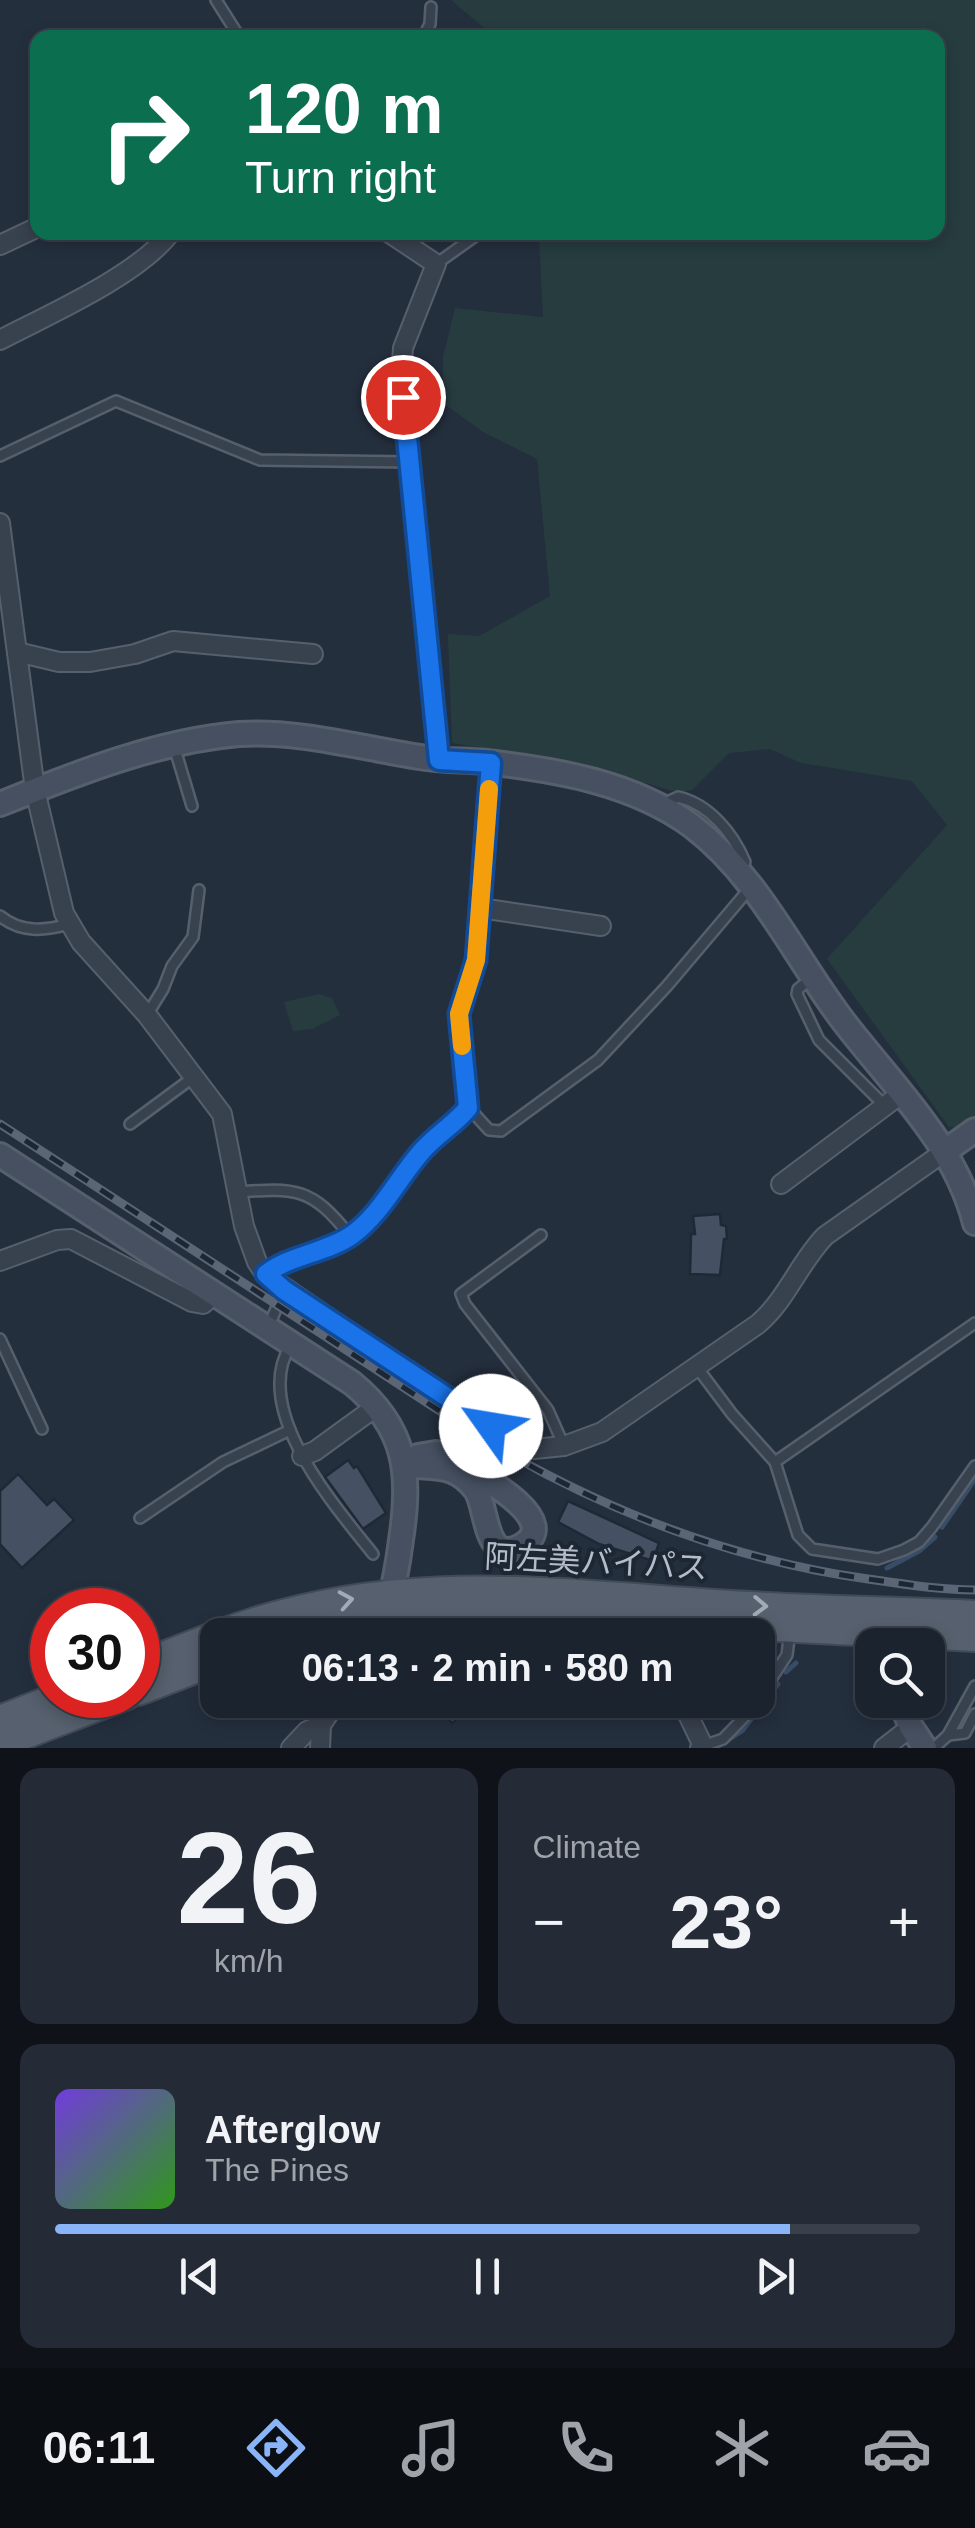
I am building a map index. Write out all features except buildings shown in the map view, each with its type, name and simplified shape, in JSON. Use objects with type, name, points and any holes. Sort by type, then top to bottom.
[{"type":"main road","name":"阿左美バイパス","points":[[386,1614],[522,1590],[724,1604],[885,1628]]},
{"type":"main road","name":"阿左美バイパス","points":[[272,1618],[300,1609],[386,1614],[484,1612],[554,1618]]},
{"type":"main road","name":"阿左美バイパス","points":[[909,1628],[975,1616]]},
{"type":"main road","name":"阿左美バイパス","points":[[775,1630],[855,1630]]},
{"type":"main road","points":[[945,1634],[975,1637]]},
{"type":"main road","name":"阿左美バイパス","points":[[160,1657],[200,1642]]},
{"type":"main road","points":[[160,1682],[200,1667]]},
{"type":"main road","points":[[0,1720],[30,1708]]},
{"type":"main road","points":[[0,1744],[68,1718]]},
{"type":"street","points":[[0,245],[30,232]]},
{"type":"street","points":[[0,340],[70,306],[159,248],[164,240]]},
{"type":"street","points":[[400,240],[436,264],[402,356],[439,760]]},
{"type":"street","points":[[0,524],[34,790],[59,898],[81,942],[147,1015],[225,1122],[236,1192],[257,1262],[284,1290],[520,1445],[534,1450],[564,1446],[608,1430],[772,1312],[825,1236],[975,1130]]},
{"type":"street","points":[[17,652],[59,662],[90,662],[135,654],[173,641],[313,654]]},
{"type":"street","points":[[0,804],[174,746],[236,734],[272,734],[439,760],[491,763],[635,793],[695,828],[746,879],[893,1100],[944,1152],[957,1171],[975,1223]]},
{"type":"street","points":[[266,1274],[350,1236],[370,1218],[424,1148],[468,1108],[459,1014],[474,970],[491,763]]},
{"type":"street","points":[[480,908],[601,926]]},
{"type":"street","points":[[781,1184],[893,1100]]},
{"type":"street","points":[[0,1155],[352,1383],[377,1406],[396,1437],[405,1465],[407,1501],[386,1614]]},
{"type":"street","points":[[0,1260],[71,1238],[192,1302],[203,1304],[214,1294]]},
{"type":"street","points":[[302,1456],[315,1451],[377,1406]]},
{"type":"street","points":[[405,1465],[418,1456],[440,1453],[489,1495]]},
{"type":"street","points":[[290,1748],[325,1718]]},
{"type":"street","points":[[689,1718],[702,1747]]},
{"type":"street","points":[[907,1718],[925,1748]]},
{"type":"street","points":[[320,1725],[320,1748]]},
{"type":"street","points":[[884,1748],[910,1727]]},
{"type":"lane","points":[[216,0],[235,30]]},
{"type":"lane","points":[[427,30],[431,7]]},
{"type":"lane","points":[[436,264],[470,240]]},
{"type":"lane","points":[[0,456],[116,401],[260,460],[409,462]]},
{"type":"lane","points":[[174,746],[192,806]]},
{"type":"lane","points":[[468,1108],[489,1130],[501,1131],[598,1060],[746,879]]},
{"type":"lane","points":[[147,1015],[192,937],[199,890]]},
{"type":"lane","points":[[0,916],[29,930],[69,924]]},
{"type":"lane","points":[[130,1124],[195,1076]]},
{"type":"lane","points":[[236,1192],[294,1190],[328,1212],[350,1236]]},
{"type":"lane","points":[[540,1234],[461,1294],[548,1410],[564,1446]]},
{"type":"lane","points":[[268,1328],[284,1290]]},
{"type":"lane","points":[[775,1462],[975,1323]]},
{"type":"lane","points":[[0,1339],[42,1428]]},
{"type":"lane","points":[[292,1344],[283,1358],[281,1388],[290,1430],[302,1456],[373,1554]]},
{"type":"lane","points":[[696,1366],[775,1462],[798,1535],[812,1549],[878,1559],[919,1542],[975,1466]]},
{"type":"lane","points":[[140,1518],[223,1462],[290,1430]]},
{"type":"lane","points":[[702,1747],[722,1739],[750,1712],[787,1655],[790,1630]]},
{"type":"lane","points":[[934,1748],[948,1735],[975,1686]]},
{"type":"lane","points":[[948,1735],[965,1734],[975,1714]]},
{"type":"green space","points":[[451,0],[975,0],[975,1117],[960,1127],[949,1127],[827,959],[947,825],[912,781],[801,763],[770,749],[729,753],[692,790],[676,792],[581,764],[452,743],[448,634],[479,636],[550,596],[537,459],[483,432],[443,403],[443,357],[455,308],[543,317],[539,240],[945,240],[945,30],[487,30]]},
{"type":"green space","points":[[319,994],[332,998],[340,1015],[312,1029],[293,1031],[284,1002]]},
{"type":"waterway","points":[[942,1527],[975,1479]]},
{"type":"waterway","points":[[887,1568],[919,1551],[935,1537]]},
{"type":"waterway","points":[[786,1672],[796,1663]]},
{"type":"waterway","points":[[715,1748],[742,1731],[778,1684]]},
{"type":"railway","points":[[0,1124],[475,1434],[616,1508],[714,1544],[815,1570],[975,1590]]},
{"type":"slow traffic","points":[[462,1046],[459,1014],[476,960],[489,789]]},
{"type":"route","points":[[403,397],[439,760],[491,763],[476,960],[459,1014],[469,1102],[462,1115],[419,1154],[356,1232],[266,1274],[284,1290],[491,1426]]}]
